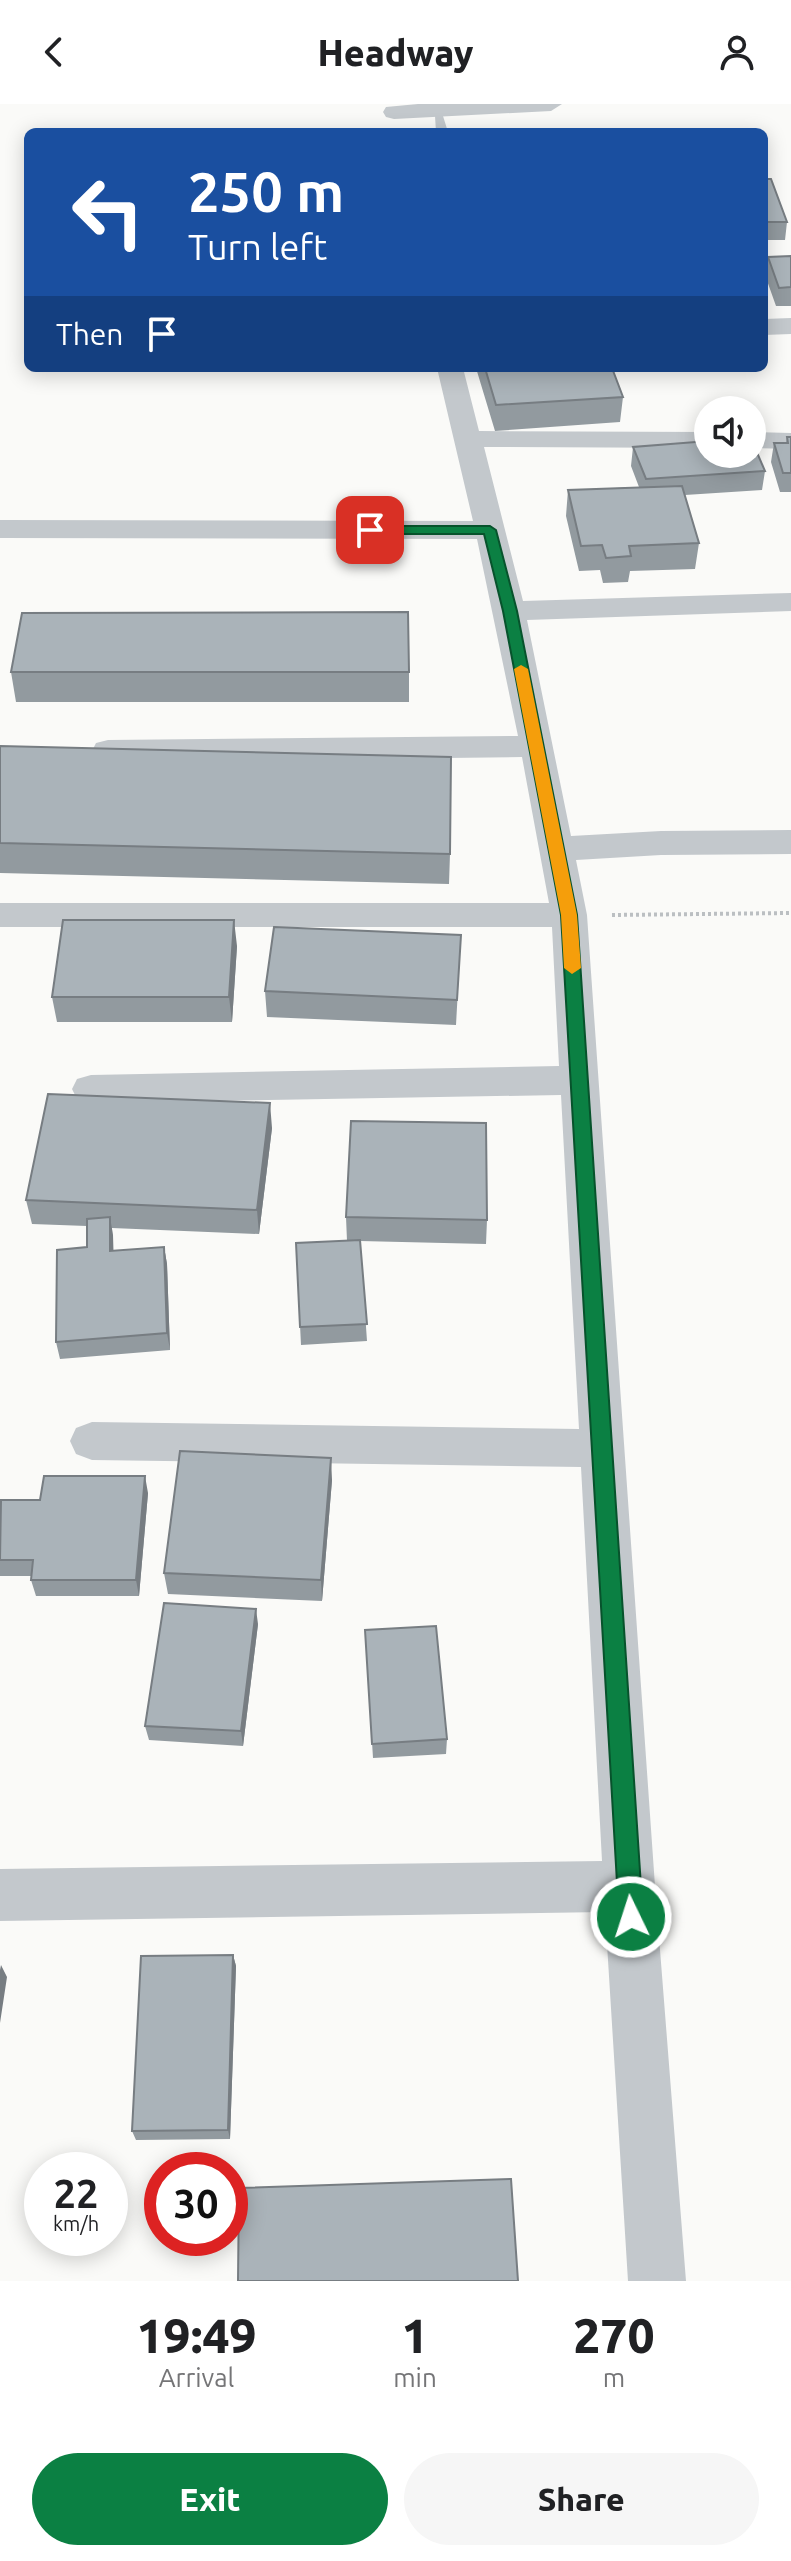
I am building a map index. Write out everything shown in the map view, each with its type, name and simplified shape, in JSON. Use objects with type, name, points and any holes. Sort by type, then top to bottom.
[{"type":"street","points":[[395,116],[551,104]]},
{"type":"street","points":[[768,327],[791,326]]},
{"type":"street","points":[[451,372],[510,611],[569,915],[629,1886],[657,2281]]},
{"type":"street","points":[[467,439],[694,440]]},
{"type":"street","points":[[766,440],[791,441]]},
{"type":"street","points":[[0,529],[490,530]]},
{"type":"street","points":[[510,611],[791,602]]},
{"type":"street","points":[[78,751],[536,746]]},
{"type":"street","points":[[556,849],[661,843],[791,842]]},
{"type":"street","points":[[0,915],[569,915]]},
{"type":"street","points":[[91,1089],[579,1080]]},
{"type":"street","points":[[92,1441],[602,1448]]},
{"type":"street","points":[[0,1895],[629,1886]]},
{"type":"lane","points":[[439,118],[441,128]]},
{"type":"path","points":[[569,915],[791,913]]},
{"type":"building","points":[[768,179],[771,179],[787,222],[768,222]]},
{"type":"building","points":[[791,256],[791,287],[779,288],[768,257]]},
{"type":"building","points":[[486,372],[614,372],[623,397],[496,405]]},
{"type":"building","points":[[787,437],[791,437],[791,473],[783,473],[774,443],[788,443]]},
{"type":"building","points":[[694,442],[694,468],[764,468],[765,471],[646,479],[633,447]]},
{"type":"building","points":[[682,486],[699,543],[629,546],[631,556],[606,558],[602,545],[581,546],[568,490]]},
{"type":"building","points":[[408,612],[409,672],[11,672],[22,613]]},
{"type":"building","points":[[0,746],[451,757],[450,854],[0,843]]},
{"type":"building","points":[[63,920],[234,920],[229,997],[52,997]]},
{"type":"building","points":[[274,927],[461,935],[457,1000],[265,991]]},
{"type":"building","points":[[48,1094],[270,1103],[257,1210],[26,1200]]},
{"type":"building","points":[[351,1121],[486,1123],[487,1220],[346,1217]]},
{"type":"building","points":[[110,1217],[110,1251],[164,1247],[167,1333],[56,1342],[57,1250],[87,1247],[87,1219]]},
{"type":"building","points":[[360,1240],[367,1324],[300,1327],[296,1243]]},
{"type":"building","points":[[180,1451],[331,1458],[321,1580],[164,1573]]},
{"type":"building","points":[[44,1476],[145,1476],[136,1580],[31,1580],[33,1560],[0,1560],[1,1500],[40,1500]]},
{"type":"building","points":[[164,1603],[256,1609],[241,1731],[145,1726]]},
{"type":"building","points":[[436,1626],[447,1739],[372,1744],[365,1630]]},
{"type":"building","points":[[233,1955],[228,2130],[132,2131],[141,1956]]},
{"type":"building","points":[[511,2179],[518,2281],[238,2281],[238,2256],[248,2256],[248,2188]]},
{"type":"slow traffic","points":[[521,669],[569,915],[572,968]]},
{"type":"route","points":[[370,530],[490,530],[510,611],[569,915],[631,1917]]}]
